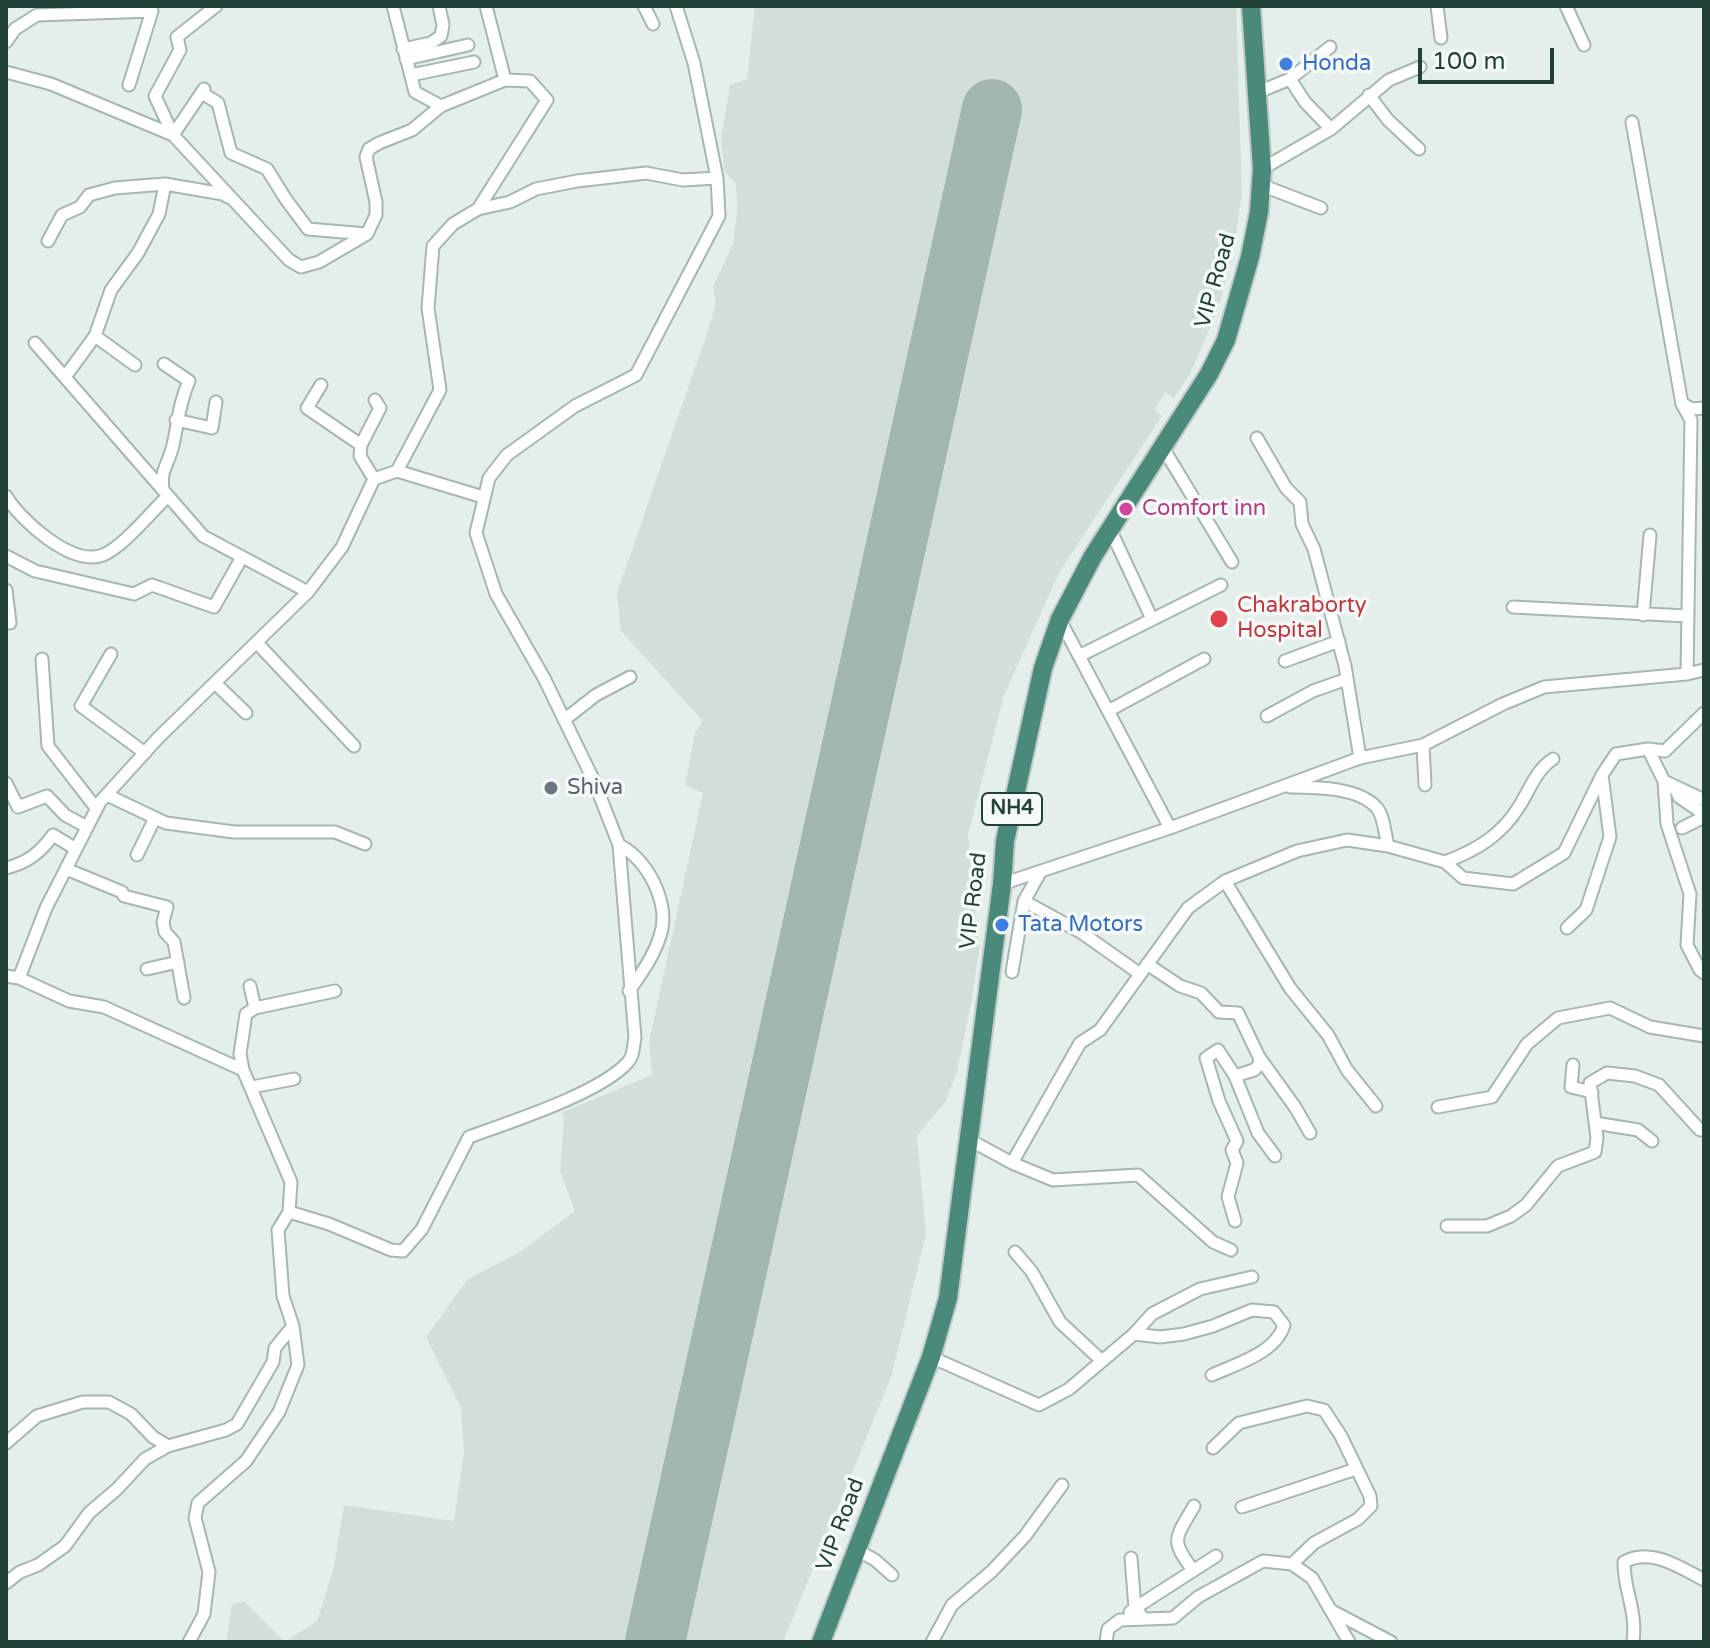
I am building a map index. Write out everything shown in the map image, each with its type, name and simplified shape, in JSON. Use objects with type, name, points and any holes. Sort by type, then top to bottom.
[{"type":"highway","name":"VIP Road","points":[[821,1642],[931,1357],[948,1298],[1005,841],[1043,668],[1060,619],[1110,529],[1209,374],[1226,340],[1250,257],[1262,177],[1251,6]]},
{"type":"street","points":[[216,6],[177,37],[180,50],[155,96],[173,135],[289,260],[301,267],[319,262],[367,234],[376,215],[366,157],[369,149],[412,130],[441,106],[505,80],[530,81],[547,100],[478,209]]},
{"type":"street","points":[[393,6],[415,92],[441,106]]},
{"type":"street","points":[[405,54],[441,36],[443,25],[439,6]]},
{"type":"street","points":[[486,6],[505,80]]},
{"type":"street","points":[[289,1212],[329,1224],[391,1250],[403,1251],[422,1229],[469,1137],[543,1110],[612,1076],[632,1059],[635,1038],[619,845],[594,781],[496,594],[476,533],[489,478],[507,455],[575,406],[636,375],[719,216],[717,178],[694,63],[676,6]]},
{"type":"street","points":[[1437,6],[1441,38]]},
{"type":"street","points":[[1566,6],[1584,45]]},
{"type":"street","points":[[6,42],[15,29],[37,15],[152,11],[129,85]]},
{"type":"street","points":[[405,54],[468,45]]},
{"type":"street","points":[[1256,93],[1290,79],[1330,47]]},
{"type":"street","points":[[411,75],[474,62]]},
{"type":"street","points":[[1321,208],[1262,177],[1331,129],[1389,80],[1420,67]]},
{"type":"street","points":[[6,72],[51,84],[173,135]]},
{"type":"street","points":[[1290,79],[1305,102],[1331,129]]},
{"type":"street","points":[[173,135],[203,91],[218,103],[231,153],[267,169],[308,229],[367,234]]},
{"type":"street","points":[[1369,95],[1388,120],[1419,149]]},
{"type":"street","points":[[1632,122],[1682,404],[1691,420],[1687,674]]},
{"type":"street","points":[[397,471],[440,390],[428,308],[433,246],[453,224],[478,209],[510,202],[536,189],[577,181],[646,173],[683,180],[717,178]]},
{"type":"street","points":[[48,241],[62,215],[80,207],[89,195],[115,188],[165,184],[223,194],[235,202]]},
{"type":"street","points":[[65,377],[95,336],[111,290],[138,253],[159,214],[165,184]]},
{"type":"street","points":[[95,336],[135,365]]},
{"type":"street","points":[[35,343],[203,536],[308,592]]},
{"type":"street","points":[[164,364],[189,381],[181,399],[173,448],[161,475],[165,493]]},
{"type":"street","points":[[321,385],[307,408],[361,445]]},
{"type":"street","points":[[374,479],[360,456],[361,445],[380,408],[375,400]]},
{"type":"street","points":[[176,420],[212,428],[216,402]]},
{"type":"street","points":[[1682,404],[1692,409],[1704,408]]},
{"type":"street","points":[[1257,438],[1286,488],[1300,502],[1302,524],[1314,549],[1339,641],[1360,758]]},
{"type":"street","points":[[1162,446],[1232,562]]},
{"type":"street","points":[[19,978],[46,908],[96,808],[145,753],[308,592],[342,547],[374,479],[397,471],[483,497]]},
{"type":"street","points":[[6,496],[19,516],[48,540],[83,556],[102,555],[119,543],[165,493]]},
{"type":"street","points":[[1110,529],[1152,619]]},
{"type":"street","points":[[1643,615],[1650,535]]},
{"type":"street","points":[[6,556],[35,571],[70,580],[134,594],[152,585],[214,607],[242,557]]},
{"type":"street","points":[[1079,656],[1221,585]]},
{"type":"street","points":[[6,590],[10,623]]},
{"type":"street","points":[[1513,607],[1687,616]]},
{"type":"street","points":[[1060,619],[1170,828]]},
{"type":"street","points":[[1285,661],[1339,641]]},
{"type":"street","points":[[257,643],[354,746]]},
{"type":"street","points":[[111,654],[81,706],[145,753]]},
{"type":"street","points":[[42,659],[48,746],[96,808]]},
{"type":"street","points":[[1108,711],[1204,659]]},
{"type":"street","points":[[1002,884],[1170,828],[1360,758],[1423,745],[1544,687],[1704,670]]},
{"type":"street","points":[[564,720],[596,695],[630,677]]},
{"type":"street","points":[[1267,716],[1313,691],[1347,679]]},
{"type":"street","points":[[216,684],[246,713]]},
{"type":"street","points":[[1012,1163],[1080,1043],[1100,1030],[1188,908],[1225,881],[1297,851],[1347,840],[1388,846],[1445,862],[1463,878],[1513,884],[1564,853],[1602,775],[1616,754],[1648,749],[1665,751],[1704,713]]},
{"type":"street","points":[[1423,745],[1425,785]]},
{"type":"street","points":[[1648,749],[1679,797],[1704,815],[1682,828]]},
{"type":"street","points":[[1445,862],[1472,852],[1495,836],[1518,809],[1543,766],[1553,759]]},
{"type":"street","points":[[1567,928],[1586,910],[1610,837],[1602,775]]},
{"type":"street","points":[[6,783],[18,807],[47,796],[65,815],[87,827]]},
{"type":"street","points":[[1669,784],[1704,800]]},
{"type":"street","points":[[1669,784],[1667,824],[1690,894],[1687,945],[1704,973]]},
{"type":"street","points":[[1283,786],[1327,787],[1365,798],[1378,809],[1388,846]]},
{"type":"street","points":[[107,795],[166,823],[234,832],[335,832],[365,844]]},
{"type":"street","points":[[137,855],[155,818]]},
{"type":"street","points":[[6,868],[42,852],[53,835],[76,849]]},
{"type":"street","points":[[619,845],[632,852],[649,873],[660,904],[662,933],[629,991]]},
{"type":"street","points":[[66,869],[122,892],[124,896],[167,907],[163,922],[165,932],[174,942],[184,998]]},
{"type":"street","points":[[1012,972],[1024,901],[1041,871]]},
{"type":"street","points":[[1225,881],[1290,988],[1328,1035],[1347,1070],[1376,1106]]},
{"type":"street","points":[[1690,894],[1704,888]]},
{"type":"street","points":[[1024,901],[1143,969],[1201,993],[1219,1012],[1238,1013],[1259,1057],[1310,1133]]},
{"type":"street","points":[[147,969],[178,962]]},
{"type":"street","points":[[6,976],[19,978],[69,1001],[104,1007],[243,1070]]},
{"type":"street","points":[[250,986],[255,1008]]},
{"type":"street","points":[[189,1642],[204,1614],[209,1572],[195,1518],[198,1503],[246,1461],[279,1412],[298,1365],[293,1326],[283,1296],[278,1230],[289,1212],[291,1182],[243,1070],[240,1054],[246,1014],[255,1008],[335,991]]},
{"type":"street","points":[[1438,1107],[1492,1097],[1527,1044],[1558,1018],[1610,1008],[1650,1027],[1704,1036]]},
{"type":"street","points":[[1235,1221],[1228,1197],[1237,1163],[1232,1150],[1237,1141],[1219,1101],[1206,1058],[1218,1050],[1235,1076],[1258,1133],[1275,1156]]},
{"type":"street","points":[[1235,1076],[1254,1070],[1260,1064],[1259,1057]]},
{"type":"street","points":[[1573,1065],[1571,1087],[1592,1092]]},
{"type":"street","points":[[1447,1226],[1487,1226],[1511,1216],[1526,1205],[1558,1166],[1595,1152],[1597,1138],[1590,1083],[1607,1073],[1635,1076],[1659,1085],[1700,1130],[1704,1130]]},
{"type":"street","points":[[252,1087],[294,1079]]},
{"type":"street","points":[[1595,1123],[1638,1130],[1652,1141]]},
{"type":"street","points":[[968,1139],[1012,1163],[1053,1180],[1138,1175],[1213,1242],[1231,1250]]},
{"type":"street","points":[[1015,1252],[1032,1272],[1060,1322],[1102,1361]]},
{"type":"street","points":[[931,1357],[1039,1405],[1069,1389],[1134,1334],[1152,1314],[1200,1289],[1252,1277]]},
{"type":"street","points":[[1134,1334],[1160,1337],[1184,1334],[1252,1310],[1274,1312],[1284,1325],[1280,1337],[1260,1352],[1212,1375]]},
{"type":"street","points":[[6,1583],[65,1546],[89,1513],[145,1459],[168,1446],[237,1424],[273,1362],[275,1348],[293,1326]]},
{"type":"street","points":[[6,1443],[37,1416],[83,1402],[109,1402],[131,1414],[153,1437],[168,1446]]},
{"type":"street","points":[[1213,1448],[1239,1423],[1307,1406],[1324,1410],[1341,1436],[1370,1496],[1371,1506],[1358,1519],[1314,1543],[1292,1564]]},
{"type":"street","points":[[1242,1507],[1356,1469]]},
{"type":"street","points":[[932,1642],[952,1605],[992,1571],[1025,1536],[1062,1485]]},
{"type":"street","points":[[1193,1570],[1177,1550],[1177,1536],[1194,1506]]},
{"type":"street","points":[[857,1550],[892,1575]]},
{"type":"street","points":[[1106,1642],[1108,1629],[1216,1556]]},
{"type":"street","points":[[1633,1642],[1635,1622],[1624,1581],[1624,1562],[1635,1556],[1655,1557],[1704,1580]]},
{"type":"street","points":[[1131,1558],[1135,1608],[1144,1619]]},
{"type":"street","points":[[1120,1620],[1173,1618],[1198,1597],[1263,1561],[1292,1564],[1312,1578],[1349,1642]]},
{"type":"street","points":[[1332,1611],[1391,1642]]},
{"type":"shaded area","points":[[755,6],[1236,6],[1242,194],[1232,259],[1217,311],[1191,372],[1174,398],[1165,392],[1155,410],[1162,416],[1060,571],[1004,695],[968,834],[979,950],[972,999],[957,1071],[946,1101],[917,1136],[926,1234],[891,1377],[783,1642],[285,1642],[317,1621],[333,1571],[344,1505],[454,1521],[464,1451],[461,1408],[426,1337],[468,1279],[520,1252],[575,1211],[560,1171],[564,1119],[561,1113],[652,1075],[649,1042],[703,793],[685,785],[695,733],[703,721],[621,631],[617,593],[706,336],[716,304],[713,287],[733,244],[737,213],[736,184],[724,170],[721,138],[730,85],[747,79]]},
{"type":"shaded area","points":[[244,1601],[285,1642],[226,1642],[232,1604]]},
{"type":"runway","points":[[655,1642],[992,109]]},
{"type":"place","name":"Honda","points":[[1286,64]]},
{"type":"place","name":"Comfort inn","points":[[1126,509]]},
{"type":"place","name":"Chakraborty Hospital","points":[[1219,619]]},
{"type":"place","name":"Shiva","points":[[551,788]]},
{"type":"place","name":"Tata Motors","points":[[1002,925]]}]
